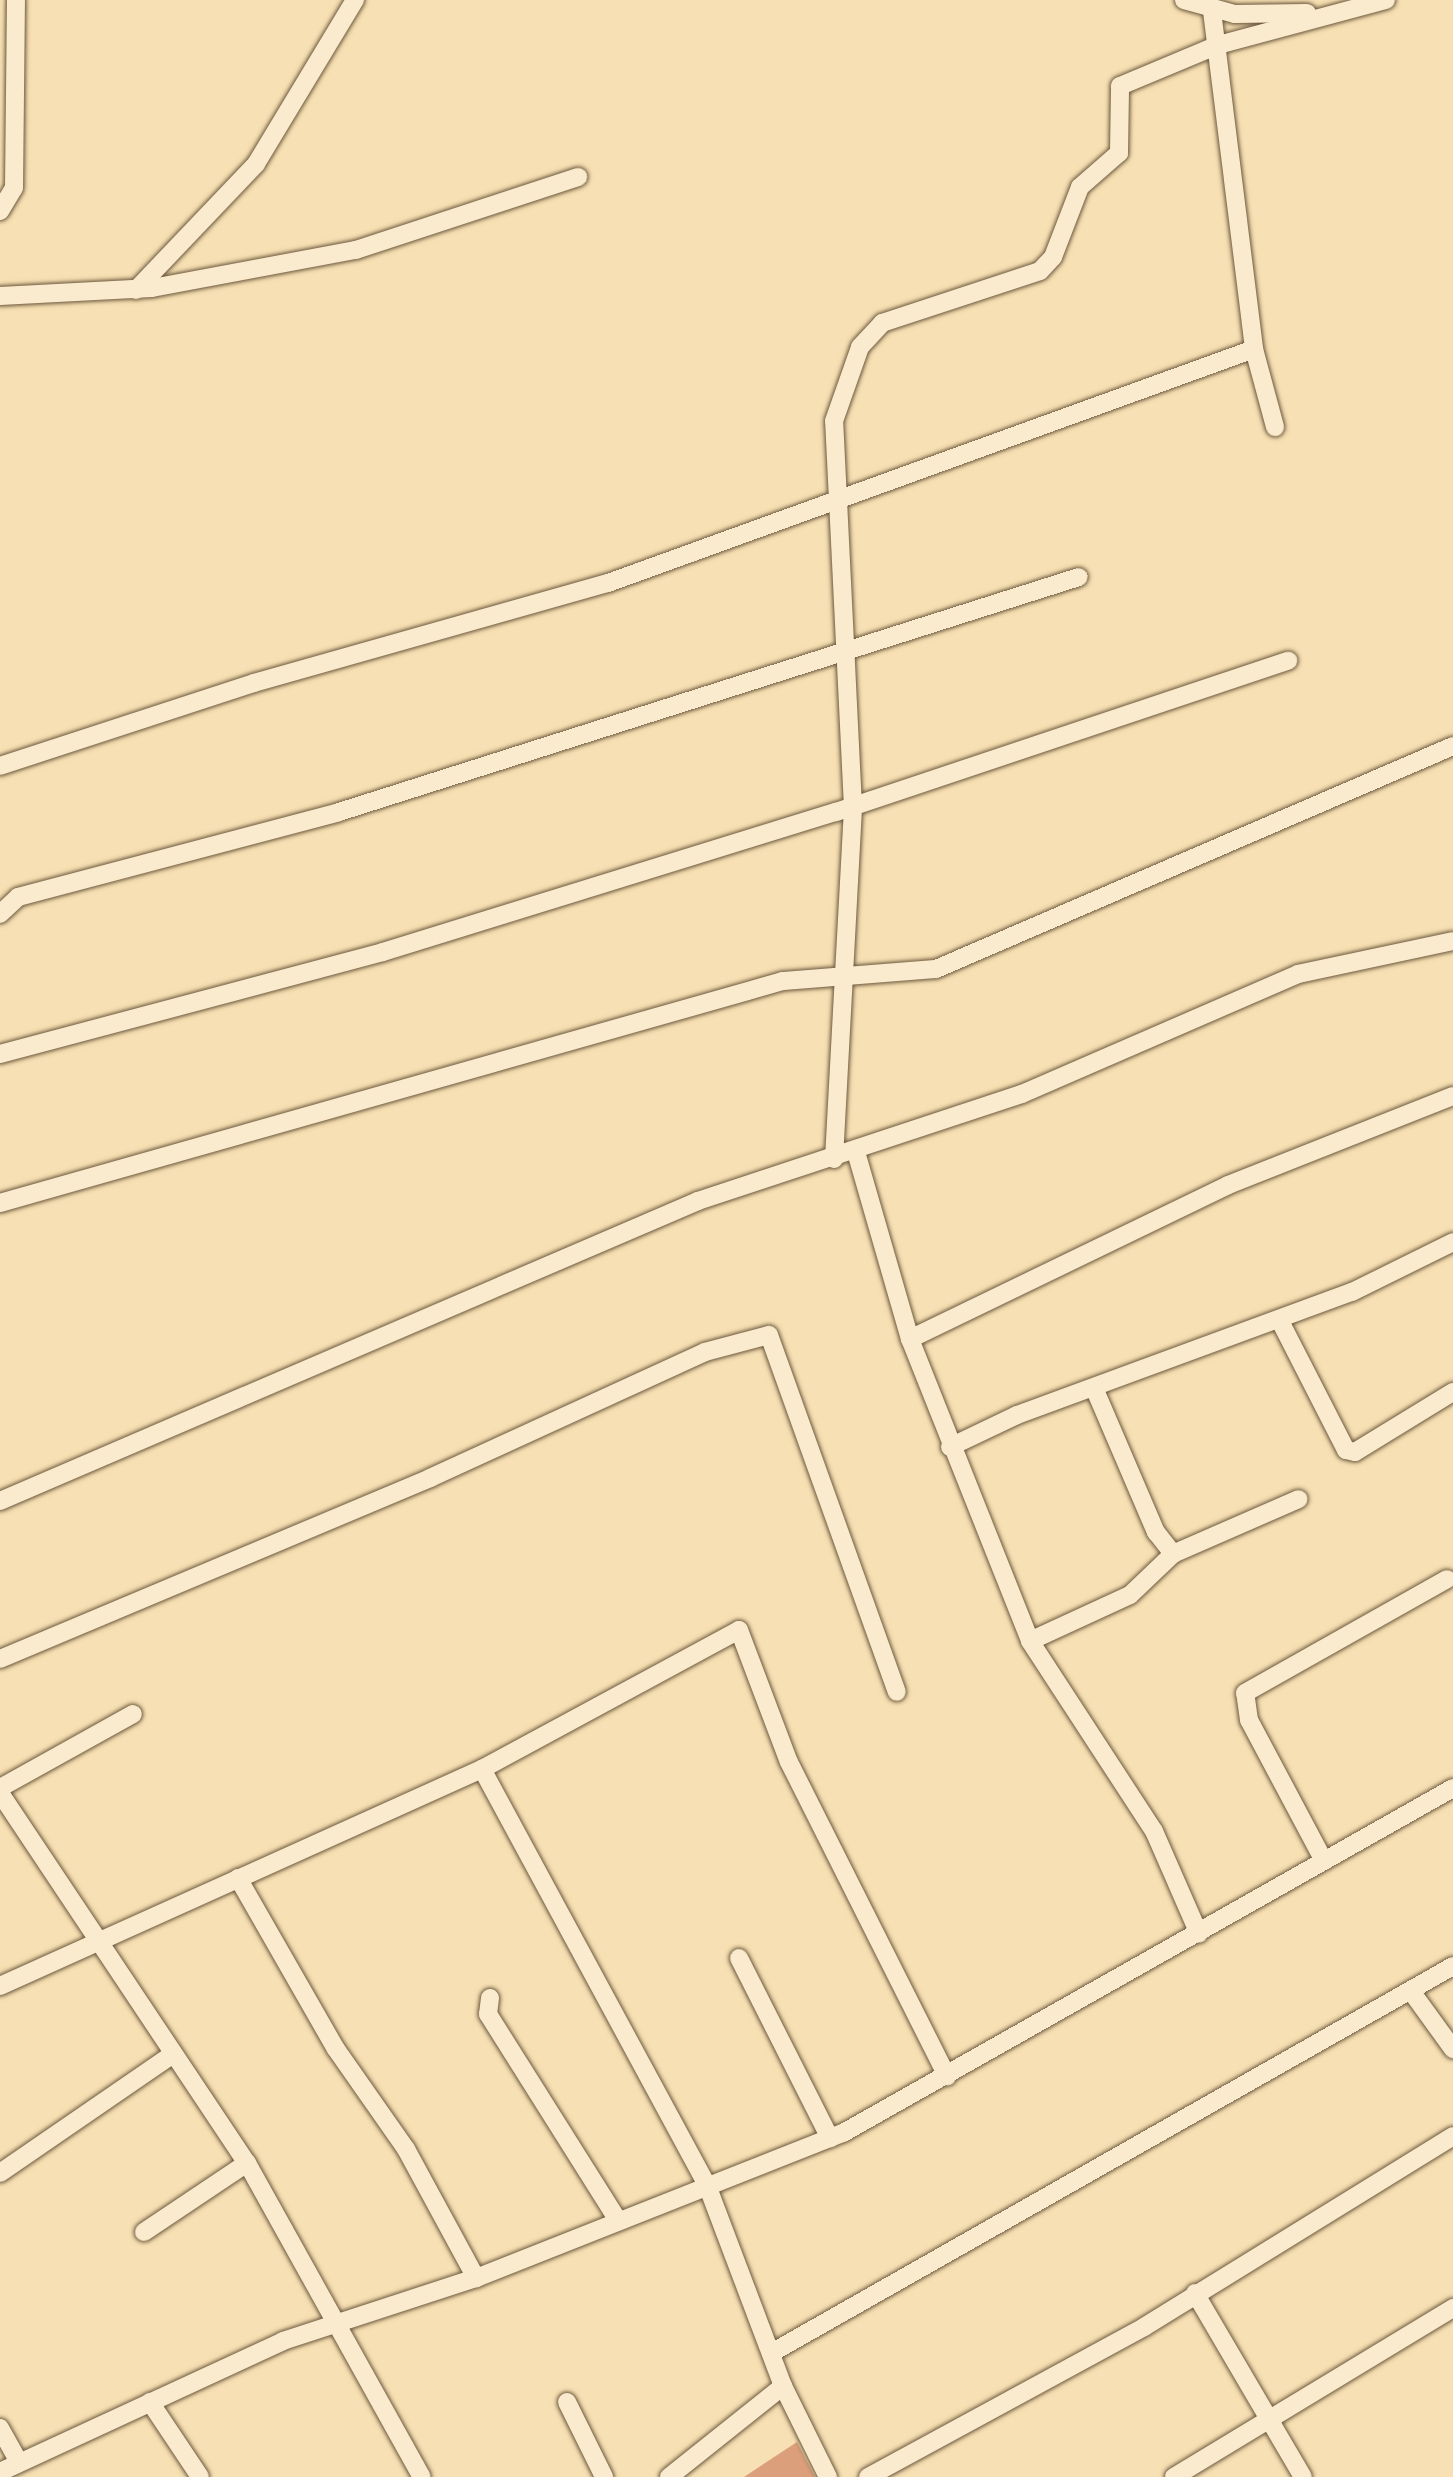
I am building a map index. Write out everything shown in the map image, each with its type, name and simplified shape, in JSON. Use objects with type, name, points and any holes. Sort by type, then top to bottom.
[{"type":"street","points":[[0,211],[14,188],[16,0]]},
{"type":"street","points":[[136,290],[256,164],[355,0]]},
{"type":"street","points":[[1184,0],[1212,11],[1331,12]]},
{"type":"street","points":[[834,1159],[853,807],[850,651],[834,421],[870,332],[1040,271],[1053,257],[1080,187],[1119,153],[1120,86],[1218,45],[1331,12],[1386,0]]},
{"type":"street","points":[[1212,11],[1254,349],[1275,427]]},
{"type":"street","points":[[0,296],[136,290],[356,250],[578,177]]},
{"type":"street","points":[[0,766],[254,683],[608,583],[1254,349]]},
{"type":"street","points":[[0,914],[18,897],[339,812],[1079,577]]},
{"type":"street","points":[[0,1054],[383,952],[853,807],[1288,661]]},
{"type":"street","points":[[0,1203],[696,1002],[843,972],[936,969],[1453,746]]},
{"type":"street","points":[[0,1501],[698,1201],[856,1152],[1022,1094],[1298,974],[1453,941]]},
{"type":"street","points":[[910,1339],[1228,1185],[1453,1096]]},
{"type":"street","points":[[856,1152],[910,1339],[950,1447],[1030,1641],[1154,1831],[1199,1934]]},
{"type":"street","points":[[950,1447],[1280,1321],[1453,1242]]},
{"type":"street","points":[[1280,1321],[1346,1450],[1355,1452],[1453,1392]]},
{"type":"street","points":[[0,1659],[430,1478],[705,1352],[769,1335],[897,1692]]},
{"type":"street","points":[[1095,1390],[1156,1532],[1173,1554]]},
{"type":"street","points":[[1030,1641],[1130,1595],[1173,1554],[1299,1499]]},
{"type":"street","points":[[1324,1861],[1249,1720],[1245,1693],[1447,1579]]},
{"type":"street","points":[[0,1986],[482,1769],[739,1630],[789,1762],[947,2076]]},
{"type":"street","points":[[133,1714],[0,1790],[172,2055],[247,2163],[333,2324],[422,2477]]},
{"type":"street","points":[[482,1769],[707,2185],[773,2352],[783,2386],[828,2477]]},
{"type":"street","points":[[0,2472],[17,2459],[333,2324],[476,2278],[617,2219],[830,2138],[947,2076],[1453,1788]]},
{"type":"street","points":[[238,1878],[336,2049],[406,2149],[476,2278]]},
{"type":"street","points":[[739,1958],[830,2138]]},
{"type":"street","points":[[773,2352],[1453,1966]]},
{"type":"street","points":[[1411,1991],[1453,2049]]},
{"type":"street","points":[[490,1998],[488,2014],[617,2219]]},
{"type":"street","points":[[0,2173],[172,2055]]},
{"type":"street","points":[[868,2477],[1195,2293],[1453,2136]]},
{"type":"street","points":[[144,2232],[247,2163]]},
{"type":"street","points":[[1195,2293],[1303,2477]]},
{"type":"street","points":[[1174,2477],[1271,2422],[1453,2308]]},
{"type":"street","points":[[669,2477],[783,2386]]},
{"type":"street","points":[[150,2402],[200,2477]]},
{"type":"street","points":[[567,2402],[604,2477]]},
{"type":"street","points":[[0,2428],[17,2459]]},
{"type":"building","points":[[797,2442],[815,2477],[744,2477]]}]
